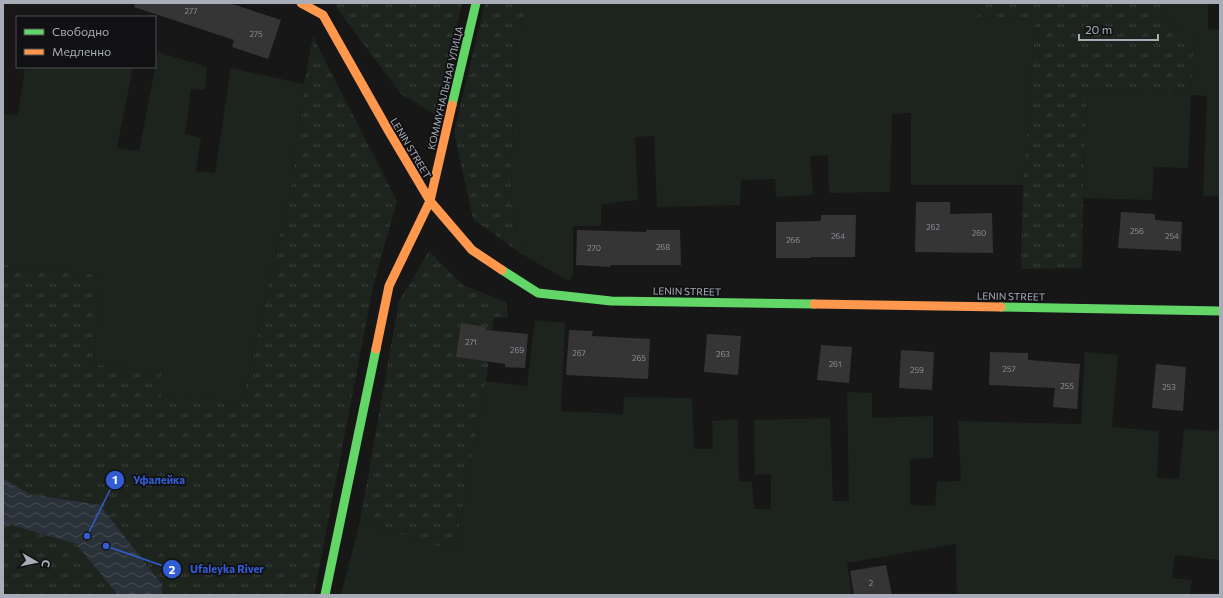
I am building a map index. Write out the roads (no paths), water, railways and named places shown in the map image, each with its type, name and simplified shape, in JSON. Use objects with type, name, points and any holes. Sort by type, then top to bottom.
[{"type":"street","name":"LENIN STREET","points":[[301,3],[323,15],[430,201],[472,250],[538,293],[611,301],[1220,311]]},
{"type":"street","name":"КОММУНАЛЬНАЯ УЛИЦА","points":[[325,595],[389,286],[430,201],[476,3]]},
{"type":"water","points":[[3,478],[29,494],[100,505],[162,584],[162,595],[118,595],[76,544],[11,525],[3,528]]},
{"type":"place","name":"Уфалейка","points":[[87,536]]},
{"type":"place","name":"Ufaleyka River","points":[[106,546]]}]
